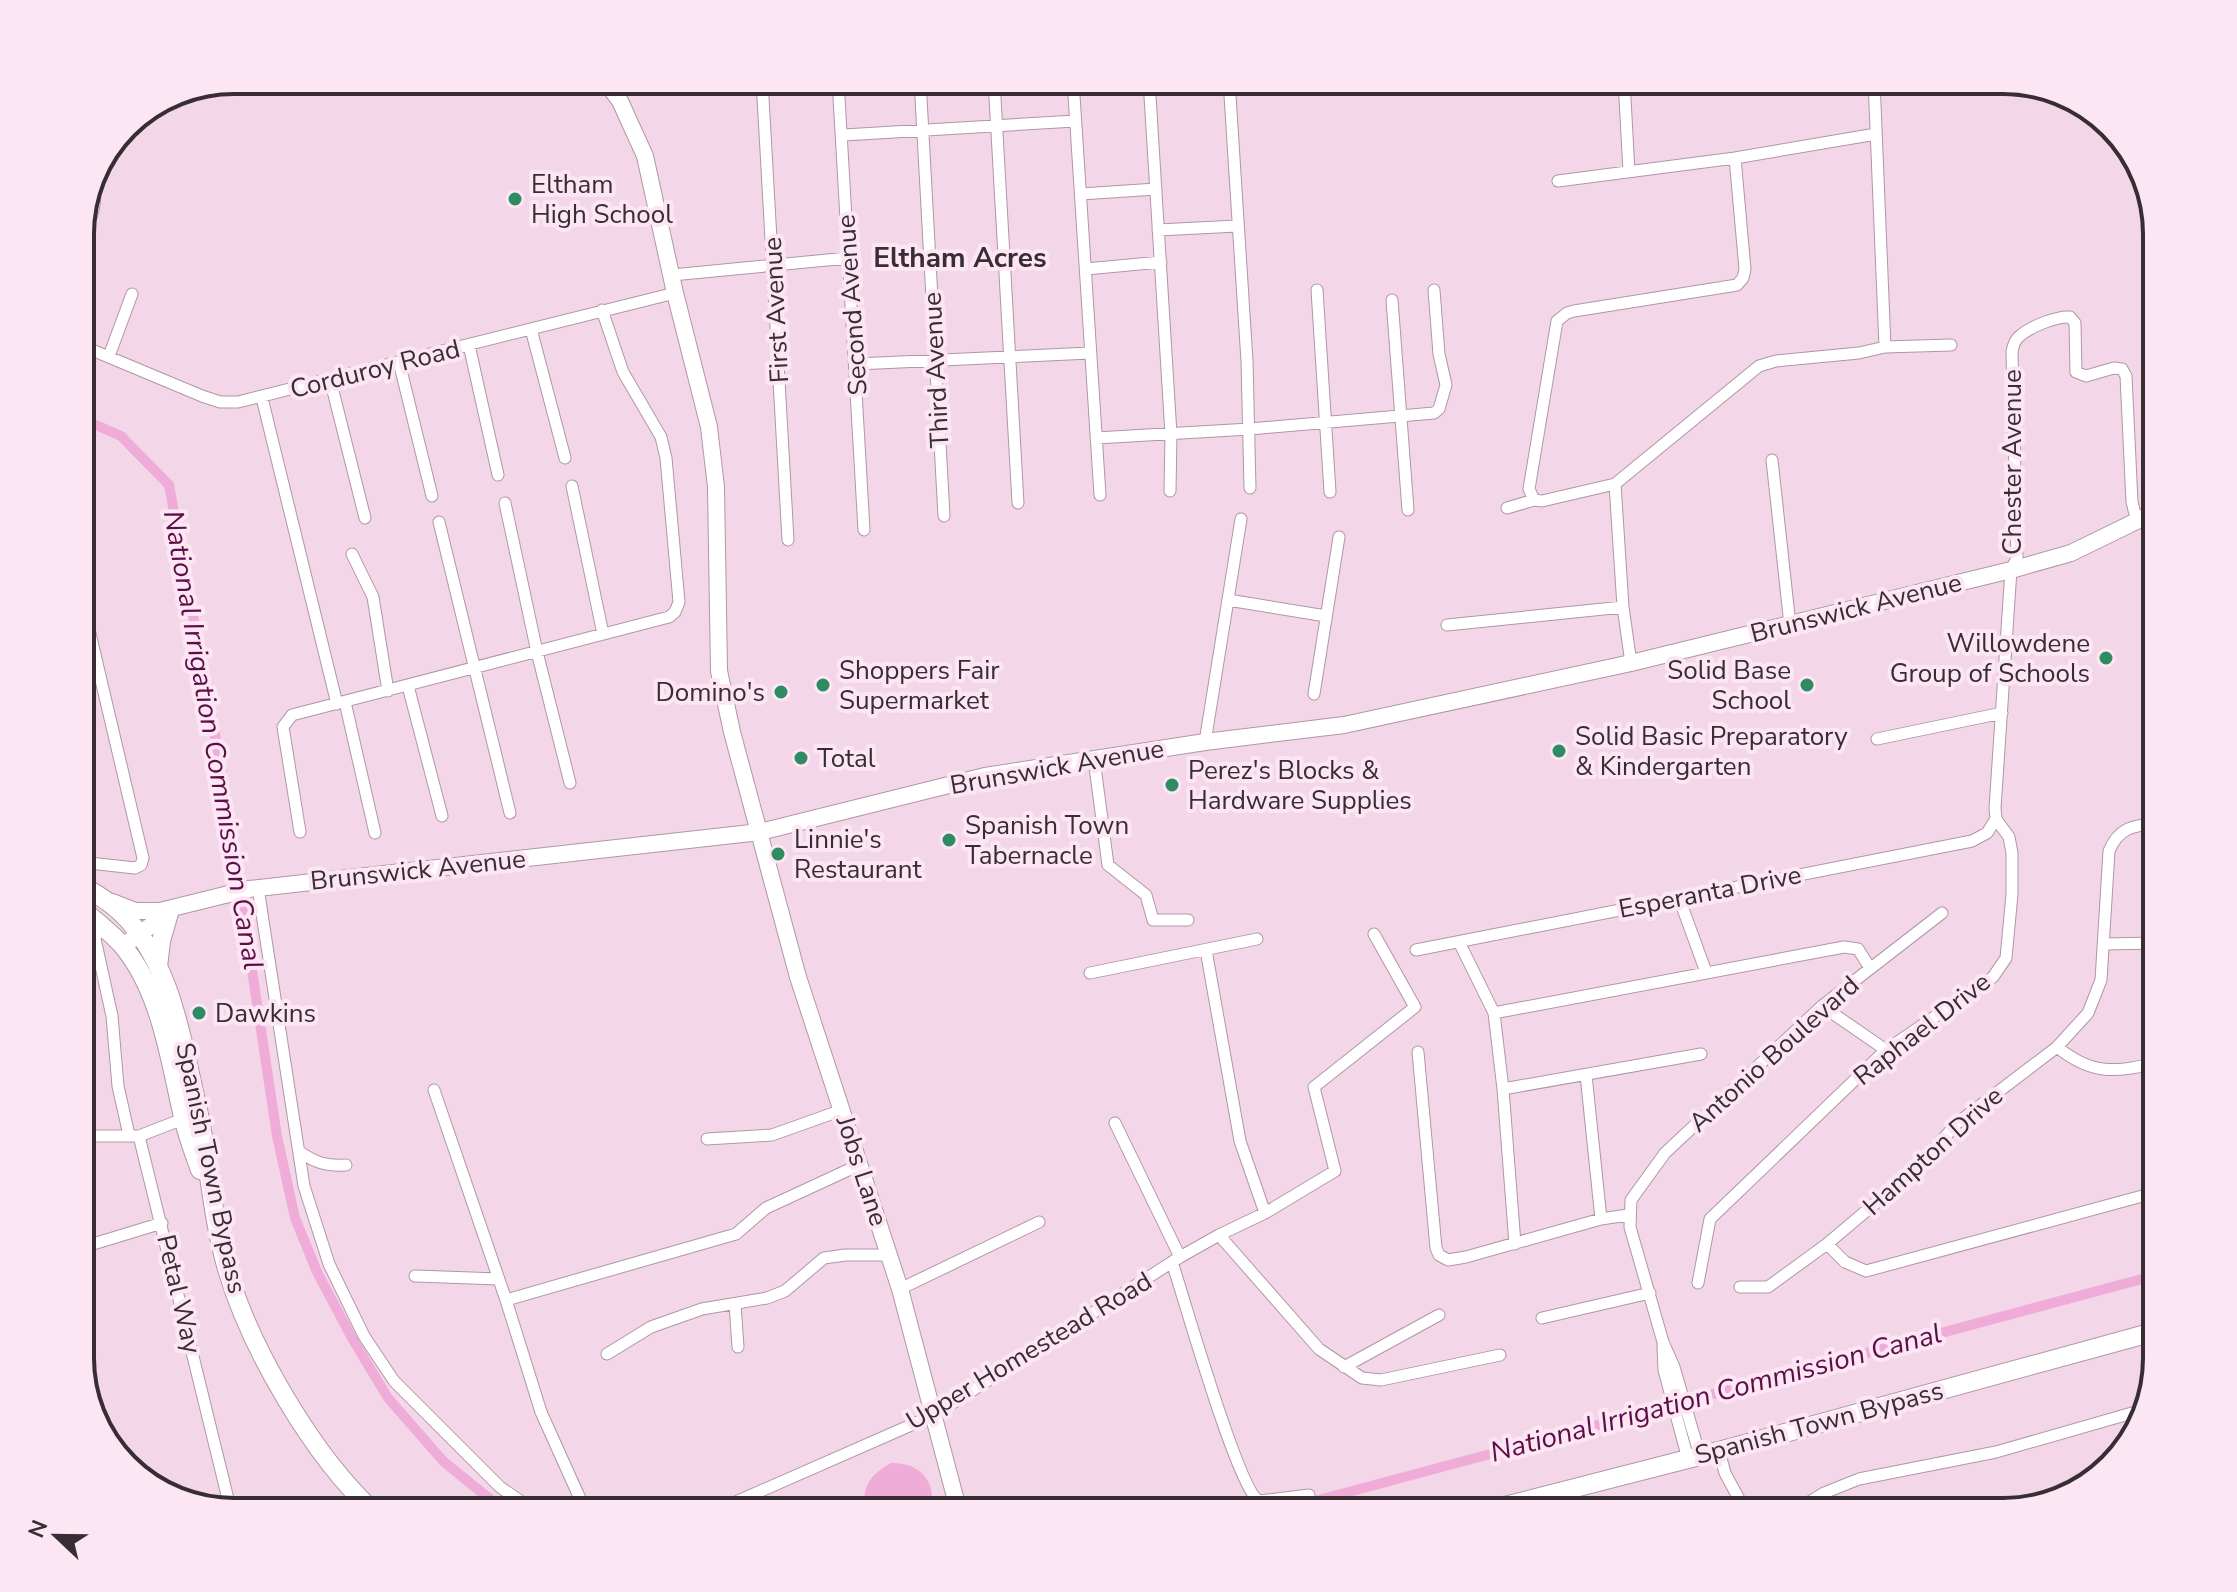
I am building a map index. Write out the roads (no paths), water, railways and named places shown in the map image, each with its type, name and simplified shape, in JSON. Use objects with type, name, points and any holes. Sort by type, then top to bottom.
[{"type":"main road","name":"Jobs Lane","points":[[615,94],[645,156],[709,427],[716,487],[719,671],[732,732],[798,977],[900,1289],[955,1498]]},
{"type":"main road","name":"Brunswick Avenue","points":[[123,946],[173,911],[218,895],[760,832],[985,776],[1205,742],[1344,725],[1631,663],[2011,570],[2071,553],[2143,519]]},
{"type":"main road","name":"Spanish Town Bypass","points":[[94,893],[128,919],[141,936],[177,1013],[227,1269],[255,1345],[325,1458],[361,1498]]},
{"type":"main road","name":"Brunswick Avenue","points":[[106,900],[135,911],[173,911]]},
{"type":"main road","points":[[158,967],[161,941],[173,911]]},
{"type":"main road","points":[[94,927],[123,946],[141,973],[171,1061],[183,1119],[216,1218]]},
{"type":"main road","name":"Spanish Town Bypass","points":[[1535,1498],[2143,1335]]},
{"type":"street","name":"First Avenue","points":[[763,94],[788,540]]},
{"type":"street","name":"Second Avenue","points":[[840,94],[864,530]]},
{"type":"street","name":"Third Avenue","points":[[921,94],[944,516]]},
{"type":"street","points":[[995,94],[1018,503]]},
{"type":"street","points":[[1074,94],[1100,495]]},
{"type":"street","points":[[1150,94],[1171,434],[1170,491]]},
{"type":"street","points":[[1230,94],[1250,429],[1250,488]]},
{"type":"street","points":[[1625,94],[1629,172]]},
{"type":"street","points":[[1875,94],[1885,347]]},
{"type":"street","points":[[844,135],[1075,121]]},
{"type":"street","points":[[1558,181],[1735,158],[1876,134]]},
{"type":"street","points":[[1534,500],[1529,489],[1557,321],[1574,311],[1737,285],[1745,269],[1735,158]]},
{"type":"street","points":[[1081,194],[1156,189]]},
{"type":"street","points":[[1158,230],[1237,226]]},
{"type":"street","points":[[672,275],[848,258]]},
{"type":"street","points":[[1086,269],[1161,262]]},
{"type":"street","points":[[1317,290],[1330,492]]},
{"type":"street","points":[[1096,438],[1434,413],[1439,409],[1446,385],[1439,354],[1434,290]]},
{"type":"street","name":"Corduroy Road","points":[[94,350],[220,402],[238,402],[675,293]]},
{"type":"street","points":[[109,356],[132,294]]},
{"type":"street","points":[[1392,300],[1408,510]]},
{"type":"street","points":[[300,832],[283,727],[292,715],[669,617],[675,612],[679,602],[666,458],[661,437],[623,372],[602,310]]},
{"type":"street","name":"Chester Avenue","points":[[2011,570],[2017,558],[2014,341],[2022,334],[2063,316],[2070,317],[2075,323],[2076,372],[2086,376],[2114,368],[2122,369],[2126,376],[2131,488],[2137,522]]},
{"type":"street","points":[[531,329],[565,458]]},
{"type":"street","points":[[469,345],[498,475]]},
{"type":"street","points":[[1507,508],[1615,484],[1759,366],[1776,361],[1875,351],[1885,347],[1951,345]]},
{"type":"street","points":[[857,364],[1090,353]]},
{"type":"street","points":[[399,362],[432,496]]},
{"type":"street","points":[[330,379],[365,518]]},
{"type":"street","points":[[262,398],[375,833]]},
{"type":"street","points":[[1772,460],[1790,625]]},
{"type":"street","points":[[1615,484],[1623,607],[1631,663]]},
{"type":"street","points":[[572,486],[603,634]]},
{"type":"street","points":[[505,503],[537,652],[570,783]]},
{"type":"street","points":[[1205,742],[1241,519]]},
{"type":"street","points":[[439,522],[510,813]]},
{"type":"street","points":[[1314,694],[1339,537]]},
{"type":"street","points":[[352,554],[373,597],[388,691]]},
{"type":"street","points":[[1996,819],[2011,570]]},
{"type":"street","points":[[1228,600],[1326,616]]},
{"type":"street","points":[[1447,625],[1623,607]]},
{"type":"street","points":[[94,650],[143,858],[141,865],[135,868],[94,864]]},
{"type":"street","points":[[408,686],[442,816]]},
{"type":"street","points":[[1877,739],[2002,713]]},
{"type":"street","points":[[1094,759],[1108,865],[1146,895],[1153,920],[1188,920]]},
{"type":"street","name":"Esperanta Drive","points":[[1416,950],[1972,841],[1987,833],[1996,819]]},
{"type":"street","name":"Raphael Drive","points":[[1698,1283],[1710,1219],[1886,1050],[1993,977],[2006,958],[2012,853],[2009,837],[1996,819]]},
{"type":"street","name":"Hampton Drive","points":[[1740,1287],[1768,1287],[1827,1244],[1923,1163],[1956,1124],[2057,1047],[2088,1013],[2101,980],[2109,851],[2115,836],[2123,830],[2143,826]]},
{"type":"street","points":[[254,889],[304,1186],[329,1264],[364,1336],[394,1381],[500,1487],[516,1498]]},
{"type":"street","points":[[1679,898],[1706,972]]},
{"type":"street","name":"Antonio Boulevard","points":[[1628,1215],[1631,1200],[1665,1153],[1822,1006],[1942,913]]},
{"type":"street","name":"Petal Way","points":[[97,931],[112,1016],[118,1086],[162,1223],[228,1498]]},
{"type":"street","name":"Upper Homestead Road","points":[[745,1498],[934,1415],[1176,1260],[1265,1213],[1335,1171],[1314,1087],[1415,1007],[1374,934]]},
{"type":"street","points":[[1090,973],[1257,939]]},
{"type":"street","points":[[1459,942],[1494,1013],[1515,1244]]},
{"type":"street","points":[[2105,944],[2143,943]]},
{"type":"street","points":[[1494,1013],[1844,947],[1858,949],[1870,968]]},
{"type":"street","points":[[1206,950],[1240,1141],[1265,1213]]},
{"type":"street","points":[[1822,1006],[1886,1050]]},
{"type":"street","points":[[2057,1047],[2083,1064],[2109,1071],[2143,1065]]},
{"type":"street","points":[[1418,1052],[1439,1255],[1448,1260],[1601,1219],[1628,1215],[1663,1342],[1683,1393],[1682,1416]]},
{"type":"street","points":[[1503,1089],[1701,1054]]},
{"type":"street","points":[[1586,1075],[1601,1219]]},
{"type":"street","points":[[434,1090],[541,1412],[580,1498]]},
{"type":"street","points":[[707,1139],[772,1135],[842,1110]]},
{"type":"street","points":[[94,1136],[134,1136],[183,1119]]},
{"type":"street","points":[[1115,1123],[1176,1260],[1236,1459],[1254,1498]]},
{"type":"street","points":[[300,1152],[314,1162],[327,1166],[346,1165]]},
{"type":"street","points":[[506,1300],[736,1234],[766,1208],[859,1165]]},
{"type":"street","points":[[1827,1244],[1845,1262],[1866,1271],[2143,1196]]},
{"type":"street","points":[[900,1289],[1039,1222]]},
{"type":"street","points":[[94,1244],[162,1223]]},
{"type":"street","points":[[1219,1235],[1319,1349],[1362,1378],[1381,1380],[1500,1355]]},
{"type":"street","points":[[607,1354],[651,1327],[702,1309],[785,1291],[824,1258],[889,1255]]},
{"type":"street","points":[[415,1276],[499,1279]]},
{"type":"street","points":[[1542,1318],[1650,1293]]},
{"type":"street","points":[[735,1304],[738,1347]]},
{"type":"street","points":[[1344,1367],[1439,1315]]},
{"type":"street","points":[[1663,1342],[1664,1370],[1671,1399],[1682,1416],[1694,1457]]},
{"type":"street","points":[[1816,1498],[1859,1479],[1996,1452],[2132,1413]]},
{"type":"street","points":[[1719,1451],[1725,1473],[1738,1498]]},
{"type":"street","points":[[1284,1498],[1309,1495]]},
{"type":"waterway","name":"National Irrigation Commission Canal","points":[[94,424],[121,436],[169,485],[223,778],[277,1136],[295,1218],[317,1272],[388,1398],[444,1462],[489,1498]]},
{"type":"waterway","name":"National Irrigation Commission Canal","points":[[1326,1498],[2143,1279]]},
{"type":"place","name":"Eltham High School","points":[[515,199]]},
{"type":"place","name":"Willowdene Group of Schools","points":[[2106,658]]},
{"type":"place","name":"Shoppers Fair Supermarket","points":[[823,685]]},
{"type":"place","name":"Solid Base School","points":[[1807,685]]},
{"type":"place","name":"Domino's","points":[[781,692]]},
{"type":"place","name":"Solid Basic Preparatory & Kindergarten","points":[[1559,751]]},
{"type":"place","name":"Total","points":[[801,758]]},
{"type":"place","name":"Perez's Blocks & Hardware Supplies","points":[[1172,785]]},
{"type":"place","name":"Spanish Town Tabernacle","points":[[949,840]]},
{"type":"place","name":"Linnie's Restaurant","points":[[778,854]]},
{"type":"place","name":"Dawkins","points":[[199,1013]]},
{"type":"district","name":"Eltham Acres","points":[[960,258]]}]
